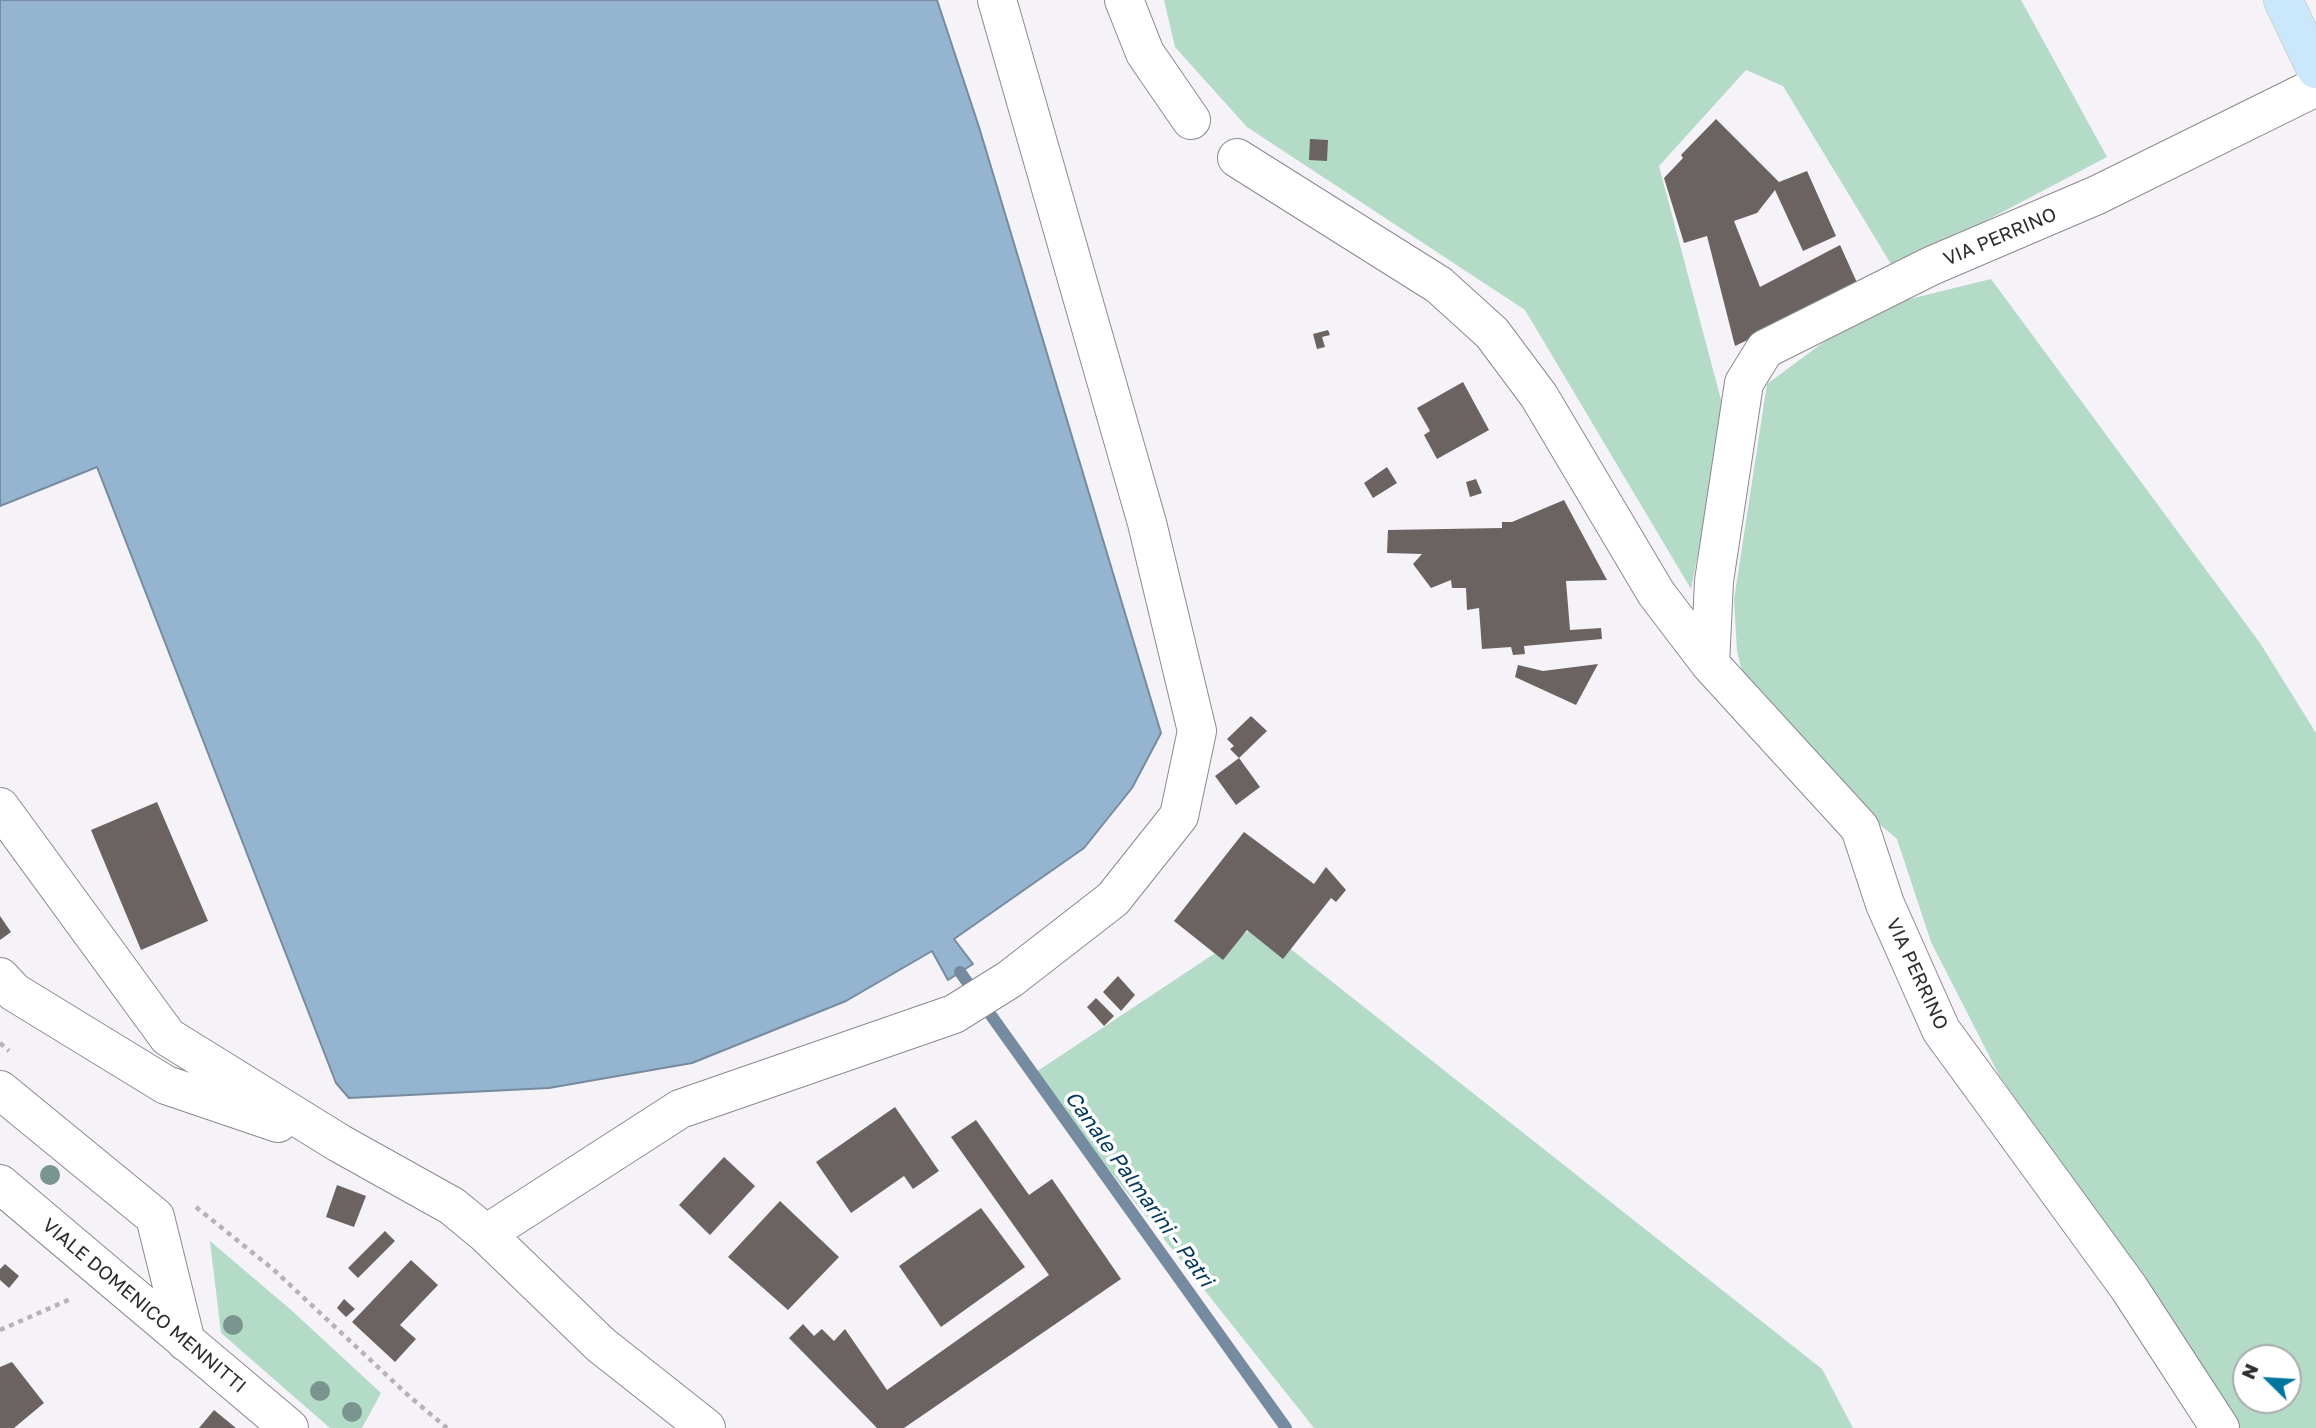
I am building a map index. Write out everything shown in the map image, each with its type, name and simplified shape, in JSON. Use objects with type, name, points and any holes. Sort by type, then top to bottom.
[{"type":"main road","points":[[2283,0],[2316,69]]},
{"type":"street","points":[[486,1234],[680,1109],[954,1014],[1010,979],[1113,899],[1179,816],[1197,730],[1147,523],[997,0]]},
{"type":"street","points":[[1124,0],[1144,53],[1191,120]]},
{"type":"street","name":"VIA PERRINO","points":[[1710,664],[1714,581],[1744,383],[1765,349],[1931,266],[2097,195],[2316,87]]},
{"type":"street","name":"VIA PERRINO","points":[[1237,158],[1439,285],[1492,333],[1539,396],[1656,593],[1710,664],[1860,828],[1885,904],[1941,1030],[2129,1288],[2220,1428]]},
{"type":"street","points":[[0,807],[168,1037],[339,1143],[452,1206],[486,1234],[601,1345],[706,1428]]},
{"type":"street","points":[[0,977],[14,992],[166,1085],[339,1143]]},
{"type":"street","points":[[0,1090],[155,1217],[186,1342]]},
{"type":"street","name":"VIALE DOMENICO MENNITTI","points":[[0,1184],[289,1428]]},
{"type":"path","points":[[0,1043],[10,1052]]},
{"type":"path","points":[[188,1200],[274,1270],[447,1428]]},
{"type":"path","points":[[0,1330],[80,1295]]},
{"type":"green space","points":[[1164,0],[2021,0],[2107,157],[1894,269],[1783,86],[1746,70],[1659,166],[1725,415],[1691,589],[1525,310],[1247,127],[1175,47]]},
{"type":"green space","points":[[1991,279],[2260,643],[2316,733],[2316,1428],[2239,1428],[2183,1335],[1999,1075],[1931,942],[1897,839],[1833,785],[1742,672],[1737,651],[1734,600],[1767,384],[1828,339],[1906,300]]},
{"type":"green space","points":[[1259,924],[1822,1369],[1853,1428],[1314,1428],[1033,1074]]},
{"type":"green space","points":[[210,1241],[290,1309],[381,1393],[362,1428],[330,1428],[221,1333]]},
{"type":"water","points":[[0,0],[937,0],[979,127],[1161,733],[1132,788],[1084,848],[954,939],[973,964],[948,980],[932,951],[846,1001],[692,1063],[549,1088],[349,1098],[336,1083],[97,467],[0,506]]},
{"type":"building","points":[[1716,119],[1779,182],[1807,171],[1836,236],[1803,251],[1775,190],[1757,213],[1734,221],[1760,287],[1840,245],[1859,287],[1735,346],[1707,236],[1684,243],[1664,178],[1683,158],[1681,155]]},
{"type":"building","points":[[1310,139],[1328,140],[1327,161],[1309,160]]},
{"type":"building","points":[[1328,330],[1330,335],[1322,337],[1325,347],[1317,349],[1313,334]]},
{"type":"building","points":[[1463,382],[1489,430],[1437,459],[1424,435],[1430,431],[1417,408]]},
{"type":"building","points":[[1387,467],[1397,483],[1373,498],[1364,483]]},
{"type":"building","points":[[1476,479],[1482,493],[1470,497],[1466,482]]},
{"type":"building","points":[[1564,500],[1607,580],[1566,581],[1570,630],[1601,628],[1602,639],[1524,646],[1525,654],[1513,655],[1511,647],[1482,649],[1479,608],[1467,610],[1466,588],[1452,588],[1451,580],[1431,588],[1413,564],[1422,554],[1387,553],[1388,530],[1502,528],[1502,522],[1512,522]]},
{"type":"building","points":[[1598,664],[1576,705],[1515,677],[1518,665],[1543,671]]},
{"type":"building","points":[[1251,716],[1267,731],[1239,758],[1230,749],[1234,746],[1227,739]]},
{"type":"building","points":[[1239,758],[1260,787],[1236,805],[1215,776]]},
{"type":"building","points":[[157,802],[208,921],[141,950],[91,830]]},
{"type":"building","points":[[1244,832],[1314,884],[1326,867],[1346,890],[1336,902],[1331,898],[1283,959],[1247,930],[1223,960],[1174,921]]},
{"type":"building","points":[[0,916],[11,932],[0,940]]},
{"type":"building","points":[[1118,976],[1135,995],[1121,1011],[1103,992]]},
{"type":"building","points":[[1096,998],[1114,1016],[1104,1026],[1087,1007]]},
{"type":"building","points":[[895,1107],[939,1171],[913,1189],[904,1176],[851,1213],[816,1162]]},
{"type":"building","points":[[976,1120],[1029,1195],[1052,1179],[1121,1279],[904,1428],[877,1428],[789,1338],[803,1324],[814,1336],[822,1329],[834,1341],[845,1329],[887,1390],[1049,1275],[951,1137]]},
{"type":"building","points":[[724,1157],[755,1186],[710,1235],[679,1205]]},
{"type":"building","points":[[337,1185],[366,1196],[354,1227],[326,1217]]},
{"type":"building","points":[[780,1201],[839,1257],[788,1310],[728,1257]]},
{"type":"building","points":[[981,1208],[1025,1267],[941,1327],[899,1266]]},
{"type":"building","points":[[385,1231],[395,1241],[358,1278],[348,1268]]},
{"type":"building","points":[[411,1260],[438,1285],[400,1325],[416,1339],[395,1362],[352,1322]]},
{"type":"building","points":[[5,1264],[19,1276],[9,1288],[0,1280],[0,1269]]},
{"type":"building","points":[[344,1299],[355,1309],[346,1317],[337,1308]]},
{"type":"building","points":[[12,1362],[44,1403],[14,1428],[0,1428],[0,1367]]},
{"type":"building","points":[[214,1410],[236,1428],[199,1428]]},
{"type":"waterway","name":"Canale Palmarini - Patri","points":[[960,972],[1286,1428]]}]
